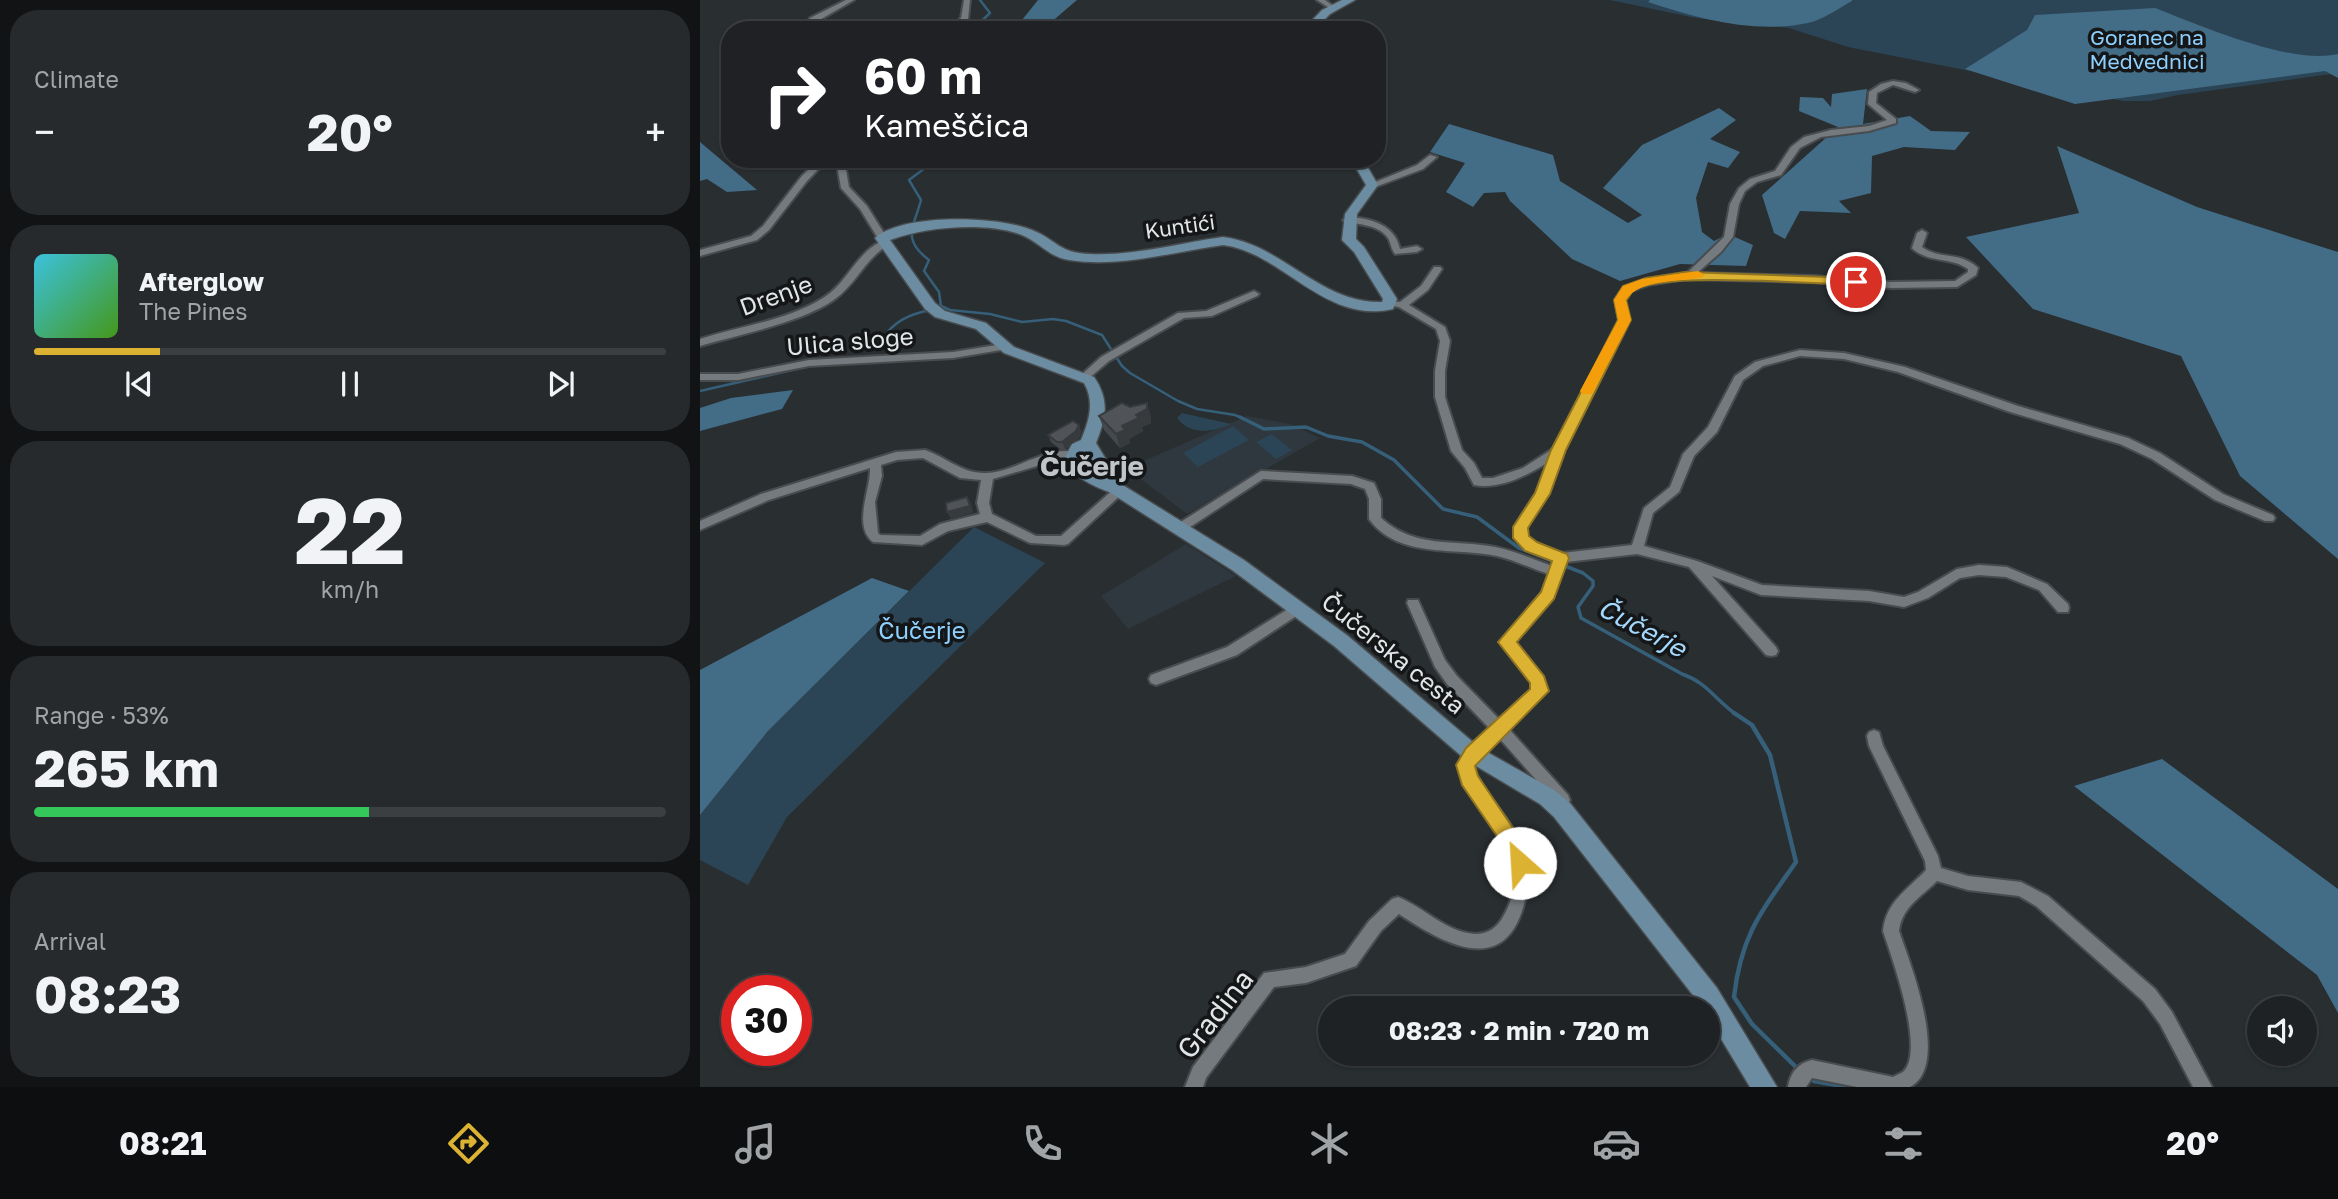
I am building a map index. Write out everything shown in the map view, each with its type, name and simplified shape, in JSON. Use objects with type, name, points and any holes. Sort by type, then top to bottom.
[{"type":"street","points":[[812,21],[851,0]]},
{"type":"street","points":[[962,21],[967,0]]},
{"type":"street","points":[[1320,0],[1333,8]]},
{"type":"street","points":[[1318,21],[1333,8],[1350,0]]},
{"type":"street","points":[[1691,275],[1728,239],[1732,213],[1744,187],[1752,179],[1778,173],[1796,147],[1816,136],[1829,132],[1862,131],[1894,121],[1872,104],[1872,92],[1882,85],[1898,82],[1915,90]]},
{"type":"street","points":[[1433,157],[1420,167],[1372,185],[1353,207],[1348,220],[1349,240],[1359,250],[1396,304],[1437,323],[1442,332],[1445,341],[1440,371],[1440,397],[1457,451],[1470,466],[1474,478],[1484,484],[1527,471],[1558,450]]},
{"type":"street","points":[[700,253],[754,238],[766,228],[815,168]]},
{"type":"street","points":[[700,526],[765,497],[896,456],[925,454],[964,475],[988,477],[1056,456],[1072,455],[1077,448],[1088,443],[1099,414],[1100,400],[1094,386],[1084,377],[1003,347],[981,326],[934,310],[883,241],[864,208],[845,188],[842,168]]},
{"type":"street","points":[[1362,168],[1372,185]]},
{"type":"street","points":[[1348,220],[1364,221],[1383,229],[1394,239],[1398,252],[1417,250]]},
{"type":"street","name":"Kuntići","points":[[883,241],[910,228],[998,226],[1028,232],[1048,248],[1069,256],[1118,257],[1223,241],[1237,242],[1259,250],[1294,275],[1347,300],[1381,307],[1396,304]]},
{"type":"street","points":[[1559,564],[1531,547],[1520,533],[1524,520],[1542,494],[1558,450],[1624,320],[1620,300],[1627,289],[1646,282],[1691,275],[1814,279],[1891,285],[1957,284],[1973,273],[1973,268],[1960,258],[1928,256],[1921,252],[1917,248],[1922,233]]},
{"type":"street","name":"Drenje","points":[[700,343],[752,328],[834,296],[853,276],[869,253],[883,241]]},
{"type":"street","points":[[1396,304],[1425,288],[1437,269]]},
{"type":"street","points":[[1084,377],[1114,354],[1182,315],[1208,314],[1254,294]]},
{"type":"street","name":"Ulica sloge","points":[[700,377],[737,377],[809,363],[953,355],[1003,347]]},
{"type":"street","points":[[1637,549],[1648,511],[1675,489],[1689,454],[1713,429],[1739,378],[1759,363],[1800,353],[1844,356],[1901,369],[2014,409],[2115,438],[2156,456],[2219,497],[2269,518]]},
{"type":"street","points":[[988,477],[982,506],[988,517],[1034,540],[1064,541],[1117,490],[1088,443]]},
{"type":"street","name":"Čučerska cesta","points":[[1072,455],[1074,464],[1088,475],[1238,565],[1341,641],[1473,754],[1547,797],[1562,810],[1709,996],[1765,1087]]},
{"type":"street","points":[[875,463],[876,476],[869,502],[872,535],[877,539],[922,541],[944,527],[988,517]]},
{"type":"street","points":[[1180,528],[1261,475],[1352,480],[1370,486],[1375,499],[1375,519],[1394,535],[1429,544],[1489,550],[1559,564],[1637,549],[1693,564],[1761,590],[1869,596],[1904,602],[1923,595],[1958,574],[1979,570],[2007,572],[2043,587],[2063,608]]},
{"type":"street","points":[[1473,754],[1540,691],[1538,681],[1507,642],[1548,594],[1559,564]]},
{"type":"street","points":[[1693,564],[1772,651]]},
{"type":"street","points":[[1413,603],[1440,663],[1452,680],[1563,800],[1562,810]]},
{"type":"street","points":[[1156,679],[1232,651],[1296,609]]},
{"type":"street","points":[[1874,737],[1933,861],[1934,873]]},
{"type":"street","name":"Gradina","points":[[1194,1087],[1199,1073],[1270,979],[1306,975],[1350,960],[1375,926],[1398,904],[1430,925],[1462,941],[1490,941],[1502,933],[1518,903],[1520,863],[1510,840],[1469,779],[1465,765],[1473,754]]},
{"type":"street","points":[[1797,1087],[1798,1080],[1806,1070],[1812,1069],[1894,1086],[1906,1083],[1914,1075],[1921,1050],[1918,1023],[1891,931],[1891,919],[1901,902],[1934,873]]},
{"type":"street","points":[[1934,873],[1968,883],[2021,889],[2042,901],[2149,995],[2166,1018],[2203,1087]]},
{"type":"shaded area","points":[[1247,416],[1290,424],[1320,438],[1187,514],[1142,480],[1132,466]]},
{"type":"shaded area","points":[[1186,544],[1236,576],[1128,629],[1101,596]]},
{"type":"green space","points":[[1038,0],[1077,0],[1052,21],[1021,21]]},
{"type":"green space","name":"Goranec na Medvednici","points":[[1610,0],[2338,0],[2338,73],[2150,101],[2124,101],[1848,47],[1789,28],[1696,18]]},
{"type":"green space","points":[[1852,1],[1825,17],[1808,23],[1767,27],[1707,19],[1648,2]]},
{"type":"green space","points":[[2155,8],[2271,49],[2318,56],[2338,54],[2338,78],[2325,71],[2075,104],[1965,69],[2027,30],[2035,15]]},
{"type":"green space","points":[[1867,89],[1863,124],[1910,116],[1931,131],[1970,132],[1955,150],[1904,147],[1872,156],[1871,193],[1839,201],[1851,213],[1800,211],[1785,239],[1774,233],[1762,195],[1838,127],[1799,111],[1800,97],[1823,98],[1831,107],[1832,94]]},
{"type":"green space","points":[[1719,108],[1736,120],[1710,139],[1740,152],[1728,168],[1708,162],[1696,198],[1702,232],[1714,241],[1728,234],[1753,245],[1746,266],[1680,264],[1620,281],[1572,259],[1510,201],[1505,192],[1484,193],[1473,207],[1446,192],[1465,163],[1430,152],[1449,124],[1553,155],[1560,181],[1628,223],[1642,215],[1603,188],[1642,145]]},
{"type":"green space","points":[[700,142],[721,160],[721,168],[731,168],[757,190],[727,192],[707,179],[700,181]]},
{"type":"green space","points":[[2057,146],[2197,207],[2338,252],[2338,559],[2240,476],[2181,356],[2033,309],[1966,237],[2079,213]]},
{"type":"green space","points":[[793,390],[782,409],[700,431],[700,408],[731,398]]},
{"type":"green space","points":[[1182,413],[1231,424],[1217,429],[1195,430],[1177,418]]},
{"type":"green space","points":[[1233,426],[1249,440],[1198,467],[1183,453]]},
{"type":"green space","points":[[1272,434],[1292,450],[1276,459],[1256,442]]},
{"type":"green space","name":"Čučerje","points":[[974,527],[1045,563],[787,817],[748,885],[700,860],[700,815],[768,731]]},
{"type":"green space","points":[[872,578],[909,591],[768,731],[700,815],[700,670]]},
{"type":"green space","points":[[2162,759],[2338,889],[2338,1013],[2317,975],[2074,786]]},
{"type":"building","points":[[1122,403],[1130,407],[1147,403],[1147,409],[1136,415],[1139,418],[1122,426],[1125,430],[1116,434],[1099,416]]},
{"type":"building","points":[[1073,421],[1079,425],[1076,431],[1062,442],[1057,442],[1048,435]]},
{"type":"building","points":[[967,497],[970,506],[947,512],[946,503]]},
{"type":"waterway","name":"Čučerje","points":[[980,0],[990,13],[982,21]]},
{"type":"waterway","name":"Čučerje","points":[[925,168],[909,180],[921,200],[913,225],[912,239],[920,253],[929,260],[924,271],[939,292],[941,306],[950,310],[990,314],[1022,322],[1053,319],[1066,321],[1102,335],[1122,366],[1130,373],[1178,401],[1197,409],[1244,419]]},
{"type":"waterway","points":[[882,340],[891,328],[903,319],[931,310]]},
{"type":"waterway","points":[[700,391],[814,365]]},
{"type":"waterway","name":"Čučerje","points":[[1240,417],[1244,419]]},
{"type":"waterway","name":"Čučerje","points":[[1244,419],[1264,429],[1306,427],[1328,436],[1362,442],[1394,460],[1443,509],[1477,517],[1519,548],[1583,573],[1593,581],[1593,586],[1578,607],[1581,618],[1698,682],[1737,715]]},
{"type":"waterway","name":"Čučerje","points":[[1737,715],[1752,725],[1770,755],[1796,862],[1763,910],[1747,940],[1734,997],[1752,1024],[1799,1070]]},
{"type":"waterway","name":"Čučerje","points":[[1808,1077],[1814,1081],[1848,1087]]},
{"type":"slow traffic","points":[[1587,391],[1624,320],[1620,300],[1627,289],[1646,282],[1698,275]]},
{"type":"district","name":"Čučerje","points":[[1092,466]]},
{"type":"route","points":[[1520,863],[1510,840],[1469,779],[1465,765],[1473,754],[1540,691],[1538,681],[1530,669],[1507,642],[1548,594],[1561,558],[1531,547],[1521,538],[1520,527],[1542,494],[1558,450],[1624,320],[1620,300],[1627,289],[1646,282],[1685,276],[1856,282]]}]
